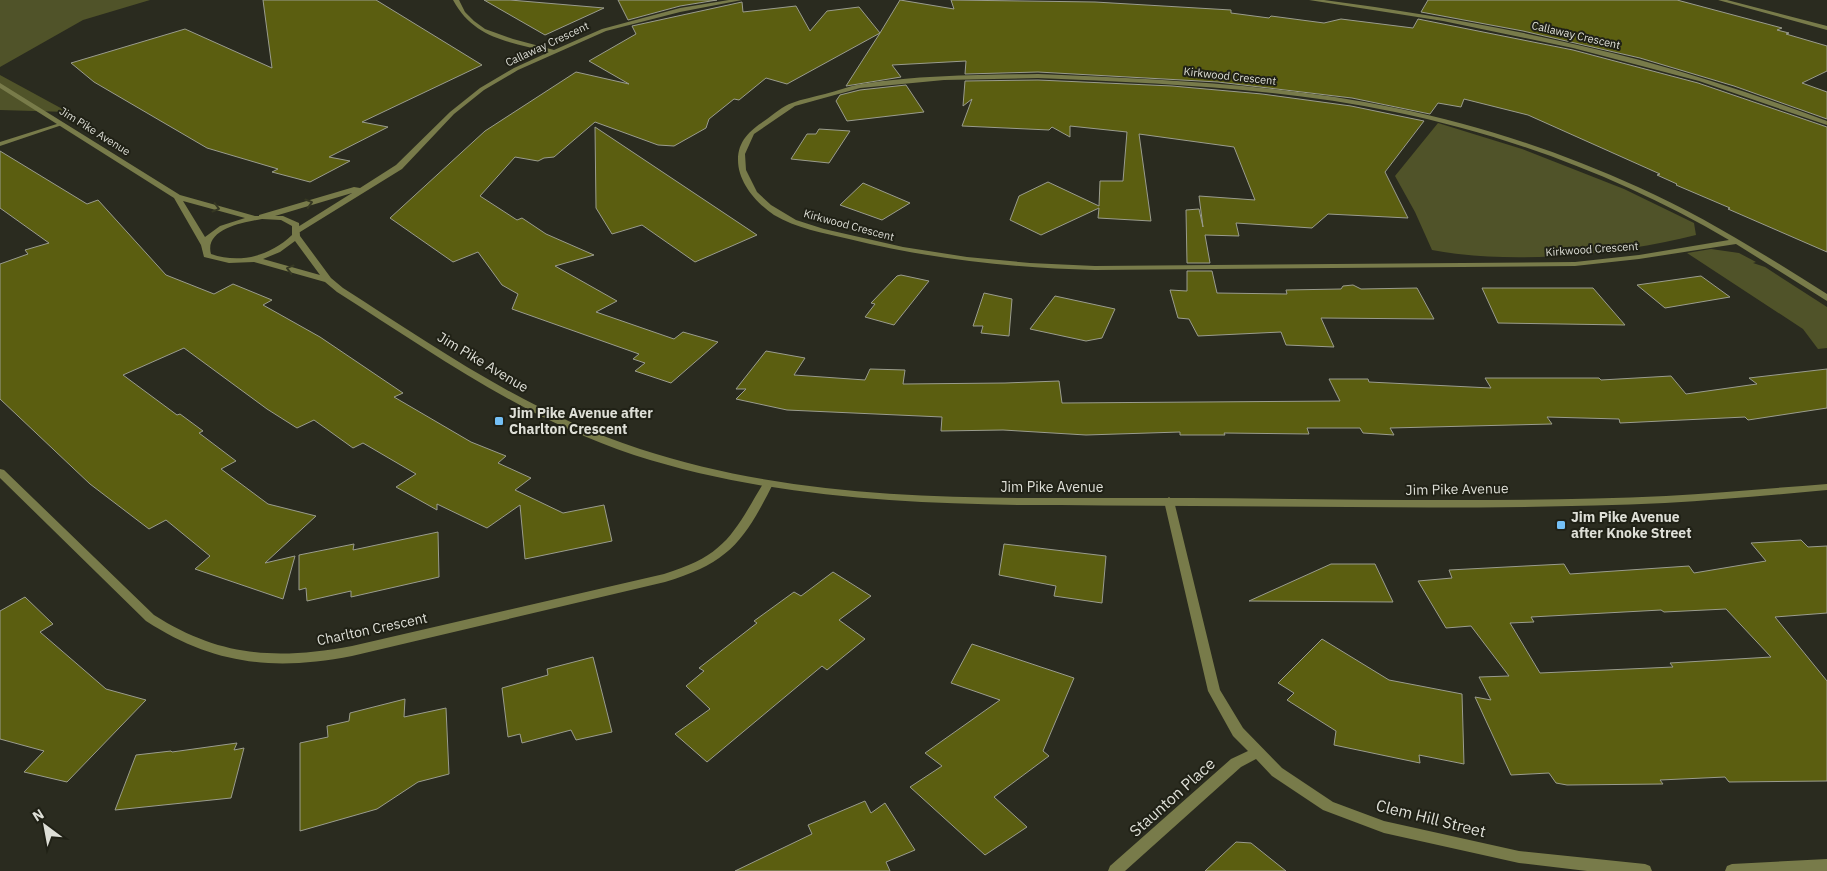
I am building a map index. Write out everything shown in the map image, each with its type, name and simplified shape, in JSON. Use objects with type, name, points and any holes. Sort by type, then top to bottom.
[{"type":"street","points":[[456,0],[466,20],[479,28],[552,51]]},
{"type":"street","points":[[691,0],[699,6]]},
{"type":"street","name":"Callaway Crescent","points":[[252,259],[280,250],[296,233],[399,168],[452,113],[482,89],[516,69],[552,51],[604,30],[699,6],[738,0]]},
{"type":"street","name":"Callaway Crescent","points":[[1312,0],[1458,21],[1566,43],[1679,73],[1827,123]]},
{"type":"street","points":[[1721,0],[1827,27]]},
{"type":"street","name":"Kirkwood Crescent","points":[[1738,241],[1639,257],[1575,264],[1095,268],[1024,266],[884,247],[796,222],[767,207],[748,186],[739,163],[743,149],[751,134],[775,114],[800,101],[842,89],[873,84],[1003,77],[1160,81],[1250,89],[1357,103],[1450,123],[1579,164],[1643,192],[1738,241],[1827,298]]},
{"type":"street","name":"Jim Pike Avenue","points":[[0,85],[177,197],[258,218],[283,218],[296,225],[296,233],[328,280],[340,290],[498,388],[569,426],[605,441],[683,466],[768,484],[859,495],[942,499],[1429,504],[1622,501],[1827,487]]},
{"type":"street","points":[[0,144],[62,124]]},
{"type":"street","name":"Callaway Crescent","points":[[204,243],[217,230],[370,185]]},
{"type":"street","name":"Jim Pike Avenue","points":[[177,197],[204,243],[204,249],[207,254],[214,258],[232,260],[252,259],[328,280]]},
{"type":"street","name":"Charlton Crescent","points":[[0,472],[150,618],[169,631],[214,651],[270,659],[300,658],[361,649],[665,578],[701,566],[734,541],[748,523],[768,484]]},
{"type":"street","name":"Clem Hill Street","points":[[1169,501],[1214,691],[1238,732],[1256,753],[1277,772],[1328,806],[1384,827],[1519,857],[1645,871]]},
{"type":"street","name":"Staunton Place","points":[[1115,871],[1236,763],[1256,753]]},
{"type":"street","points":[[1732,871],[1827,865]]},
{"type":"green space","points":[[0,0],[150,0],[83,20],[0,67]]},
{"type":"green space","points":[[0,75],[68,112],[0,110]]},
{"type":"green space","points":[[1438,123],[1522,149],[1624,189],[1694,223],[1696,235],[1633,248],[1564,256],[1496,257],[1432,250],[1415,212],[1395,176]]},
{"type":"green space","points":[[1711,249],[1739,253],[1756,262],[1753,263],[1765,267],[1827,307],[1827,348],[1818,349],[1803,329],[1687,253]]},
{"type":"building","points":[[263,0],[376,0],[482,65],[362,122],[388,127],[329,157],[350,161],[310,182],[272,172],[278,169],[207,148],[94,82],[71,63],[185,29],[272,68]]},
{"type":"building","points":[[484,0],[510,0],[604,8],[545,35]]},
{"type":"building","points":[[618,0],[717,0],[680,6],[628,20]]},
{"type":"building","points":[[900,0],[954,9],[951,0],[1095,2],[1231,10],[1231,13],[1269,18],[1271,16],[1324,23],[1341,19],[1413,28],[1418,19],[1573,50],[1698,83],[1827,127],[1827,252],[1728,209],[1730,208],[1657,175],[1660,174],[1528,115],[1464,99],[1461,107],[1438,103],[1430,114],[1352,98],[1218,82],[1038,72],[965,74],[966,61],[892,65],[901,77],[846,86]]},
{"type":"building","points":[[1428,0],[1677,0],[1782,28],[1777,30],[1827,46],[1827,71],[1802,83],[1827,92],[1827,119],[1734,86],[1640,58],[1523,31],[1421,12]]},
{"type":"building","points":[[742,2],[743,12],[796,6],[810,31],[827,11],[859,7],[880,33],[787,84],[766,78],[739,100],[734,99],[709,119],[706,128],[674,146],[658,145],[595,122],[554,157],[538,161],[515,157],[480,196],[517,220],[522,218],[546,234],[594,255],[555,266],[617,301],[596,312],[674,339],[683,332],[718,342],[671,383],[635,371],[645,363],[633,359],[639,354],[512,309],[518,294],[502,285],[478,252],[453,262],[390,218],[485,131],[576,72],[629,84],[589,61],[636,34],[632,26]]},
{"type":"building","points":[[1038,80],[1172,86],[1262,94],[1351,106],[1424,121],[1385,172],[1408,218],[1328,214],[1312,228],[1236,223],[1239,236],[1205,235],[1210,263],[1187,263],[1186,210],[1199,209],[1203,227],[1199,196],[1255,200],[1234,147],[1139,134],[1151,221],[1098,218],[1099,208],[1041,235],[1010,220],[1019,196],[1048,182],[1099,206],[1100,181],[1123,181],[1127,132],[1070,126],[1070,137],[1052,127],[1049,130],[962,126],[972,99],[963,106],[965,81]]},
{"type":"building","points":[[906,85],[924,112],[847,121],[836,101],[840,95],[860,90]]},
{"type":"building","points":[[595,127],[757,235],[695,262],[642,225],[612,234],[596,208]]},
{"type":"building","points":[[819,129],[850,131],[829,163],[791,159],[807,134],[816,134]]},
{"type":"building","points":[[0,151],[87,204],[98,200],[166,275],[214,294],[233,284],[272,300],[263,305],[320,337],[403,393],[394,397],[471,442],[506,456],[498,463],[531,478],[515,490],[563,513],[604,505],[612,541],[525,559],[520,505],[487,528],[437,504],[437,510],[396,487],[416,474],[363,443],[353,448],[314,420],[297,428],[267,409],[184,348],[123,375],[177,415],[180,414],[203,431],[199,433],[236,461],[221,469],[268,504],[316,516],[265,563],[295,556],[283,599],[195,569],[210,556],[166,520],[149,529],[90,484],[0,399],[0,264],[28,254],[25,250],[49,243],[0,208]]},
{"type":"building","points":[[863,183],[910,203],[882,220],[840,205]]},
{"type":"building","points":[[1187,271],[1212,271],[1217,293],[1287,294],[1286,290],[1341,289],[1343,286],[1353,285],[1361,289],[1417,288],[1434,319],[1321,318],[1334,347],[1286,345],[1281,332],[1198,336],[1189,319],[1178,318],[1170,290],[1187,291]]},
{"type":"building","points":[[901,275],[929,281],[894,325],[865,317],[875,304],[871,303],[897,276]]},
{"type":"building","points":[[1701,276],[1730,297],[1665,308],[1637,285]]},
{"type":"building","points":[[1482,288],[1593,288],[1625,325],[1498,323]]},
{"type":"building","points":[[984,293],[1012,299],[1009,336],[981,333],[983,326],[973,326]]},
{"type":"building","points":[[1055,296],[1115,309],[1102,338],[1086,341],[1030,329]]},
{"type":"building","points":[[766,351],[805,358],[794,375],[865,380],[870,369],[905,370],[903,384],[1059,381],[1062,403],[1340,401],[1329,379],[1368,379],[1369,382],[1491,388],[1485,378],[1599,378],[1601,380],[1671,376],[1686,394],[1757,384],[1749,378],[1827,369],[1827,408],[1748,420],[1745,417],[1620,423],[1619,419],[1547,417],[1552,424],[1390,428],[1394,435],[1363,433],[1360,428],[1307,428],[1309,434],[1224,433],[1225,435],[1180,435],[1180,432],[1086,435],[1003,430],[941,431],[942,417],[787,410],[736,399],[746,389],[736,389]]},
{"type":"building","points":[[438,532],[439,577],[351,597],[351,591],[307,601],[306,588],[299,590],[299,555],[354,544],[353,550]]},
{"type":"building","points":[[1801,540],[1808,547],[1827,546],[1827,613],[1775,617],[1827,681],[1827,781],[1729,782],[1725,777],[1660,780],[1663,784],[1567,785],[1556,783],[1549,773],[1511,775],[1475,697],[1491,700],[1479,677],[1509,676],[1471,626],[1446,628],[1418,581],[1452,578],[1449,570],[1564,564],[1570,574],[1689,566],[1694,573],[1766,561],[1751,543]],"holes":[[[1726,609],[1771,657],[1670,663],[1673,667],[1540,673],[1510,623],[1534,622],[1531,617],[1661,610],[1664,612]]]},
{"type":"building","points":[[1004,544],[1106,556],[1102,603],[1054,596],[1056,586],[999,575]]},
{"type":"building","points":[[1331,564],[1375,564],[1393,602],[1249,601]]},
{"type":"building","points":[[833,572],[871,596],[839,620],[865,639],[827,670],[822,666],[707,762],[675,734],[710,709],[686,686],[704,671],[699,668],[757,623],[754,621],[794,592],[801,596]]},
{"type":"building","points":[[25,597],[53,624],[40,632],[106,689],[146,700],[67,782],[24,772],[44,751],[0,739],[0,611]]},
{"type":"building","points":[[1322,639],[1389,680],[1462,694],[1464,764],[1419,755],[1420,763],[1334,745],[1336,731],[1287,700],[1294,693],[1278,683]]},
{"type":"building","points":[[972,644],[1074,678],[1043,751],[1049,756],[994,797],[1027,827],[985,855],[910,787],[942,766],[925,753],[1000,700],[951,683]]},
{"type":"building","points":[[593,657],[612,732],[576,740],[571,730],[522,743],[520,734],[508,737],[502,688],[548,675],[547,669]]},
{"type":"building","points":[[405,699],[404,717],[446,708],[449,774],[418,782],[377,809],[300,831],[300,743],[328,737],[327,726],[349,721],[350,713]]},
{"type":"building","points":[[237,743],[234,750],[244,748],[231,798],[115,810],[136,755]]},
{"type":"building","points":[[865,801],[871,813],[885,803],[915,850],[886,862],[890,871],[735,871],[812,834],[808,825]]},
{"type":"building","points":[[1236,842],[1251,843],[1286,871],[1205,871]]},
{"type":"place","name":"Jim Pike Avenue after Charlton Crescent","points":[[499,421]]},
{"type":"place","name":"Jim Pike Avenue after Knoke Street","points":[[1561,525]]}]
